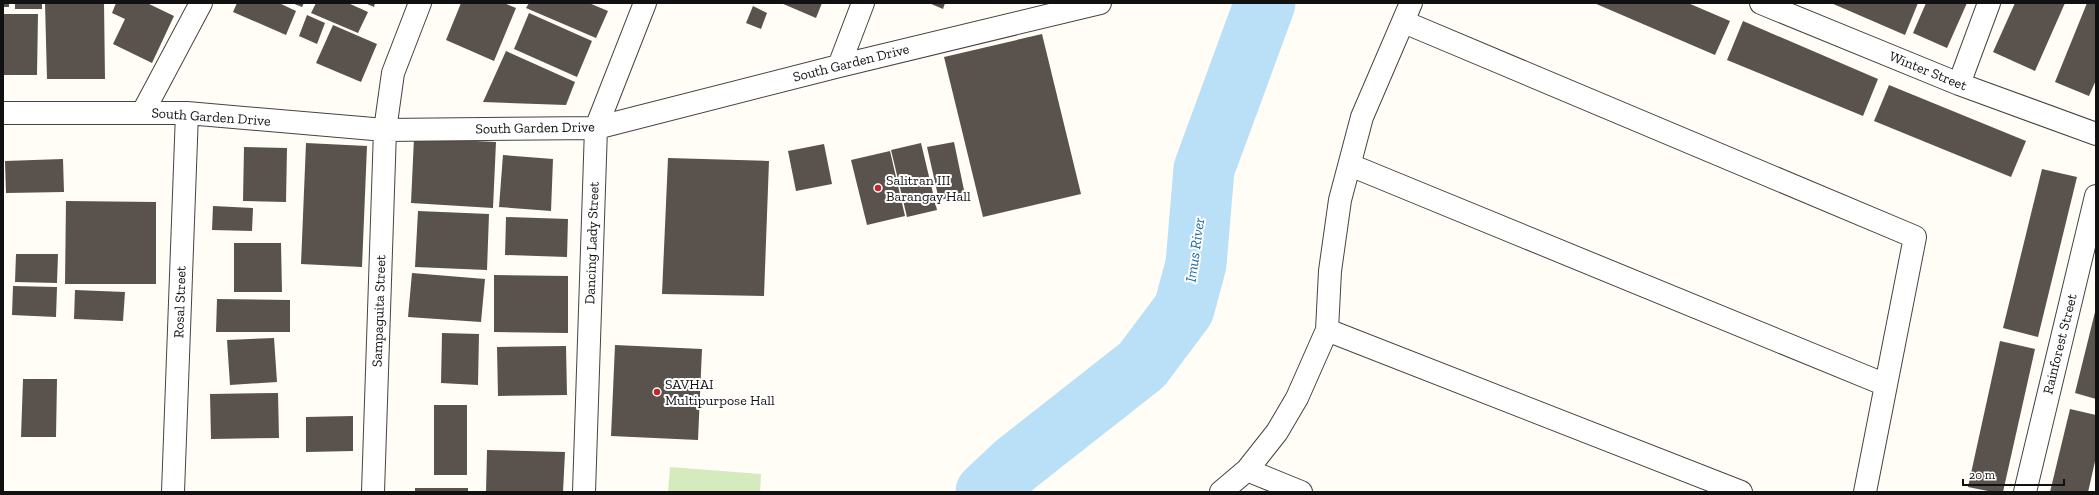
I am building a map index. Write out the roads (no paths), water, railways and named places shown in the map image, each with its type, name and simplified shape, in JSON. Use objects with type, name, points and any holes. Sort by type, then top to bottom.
[{"type":"street","points":[[143,112],[201,3]]},
{"type":"street","name":"Sampaguita Street","points":[[373,492],[385,130],[393,74],[420,3]]},
{"type":"street","name":"Dancing Lady Street","points":[[584,492],[596,128],[645,3]]},
{"type":"street","points":[[839,66],[863,3]]},
{"type":"street","name":"South Garden Drive","points":[[3,113],[187,113],[385,130],[596,128],[1078,6],[1100,3]]},
{"type":"street","name":"Winter Street","points":[[1761,3],[1959,84],[2096,134]]},
{"type":"street","points":[[1959,84],[1989,3]]},
{"type":"street","points":[[1221,492],[1248,470],[1276,432],[1297,398],[1327,330],[1330,271],[1340,200],[1362,117],[1407,12],[1915,237],[1865,492]]},
{"type":"street","name":"Rosal Street","points":[[173,492],[187,113]]},
{"type":"street","points":[[1350,165],[1886,385]]},
{"type":"street","name":"Rainforest Street","points":[[2025,492],[2096,196]]},
{"type":"street","points":[[1327,330],[1741,492]]},
{"type":"street","points":[[1248,470],[1301,492]]},
{"type":"waterway","name":"Imus River","points":[[986,492],[1016,464],[1142,365],[1184,309],[1196,264],[1204,169],[1265,3]]},
{"type":"place","name":"Salitran III Barangay Hall","points":[[878,188]]},
{"type":"place","name":"SAVHAI Multipurpose Hall","points":[[657,392]]}]
